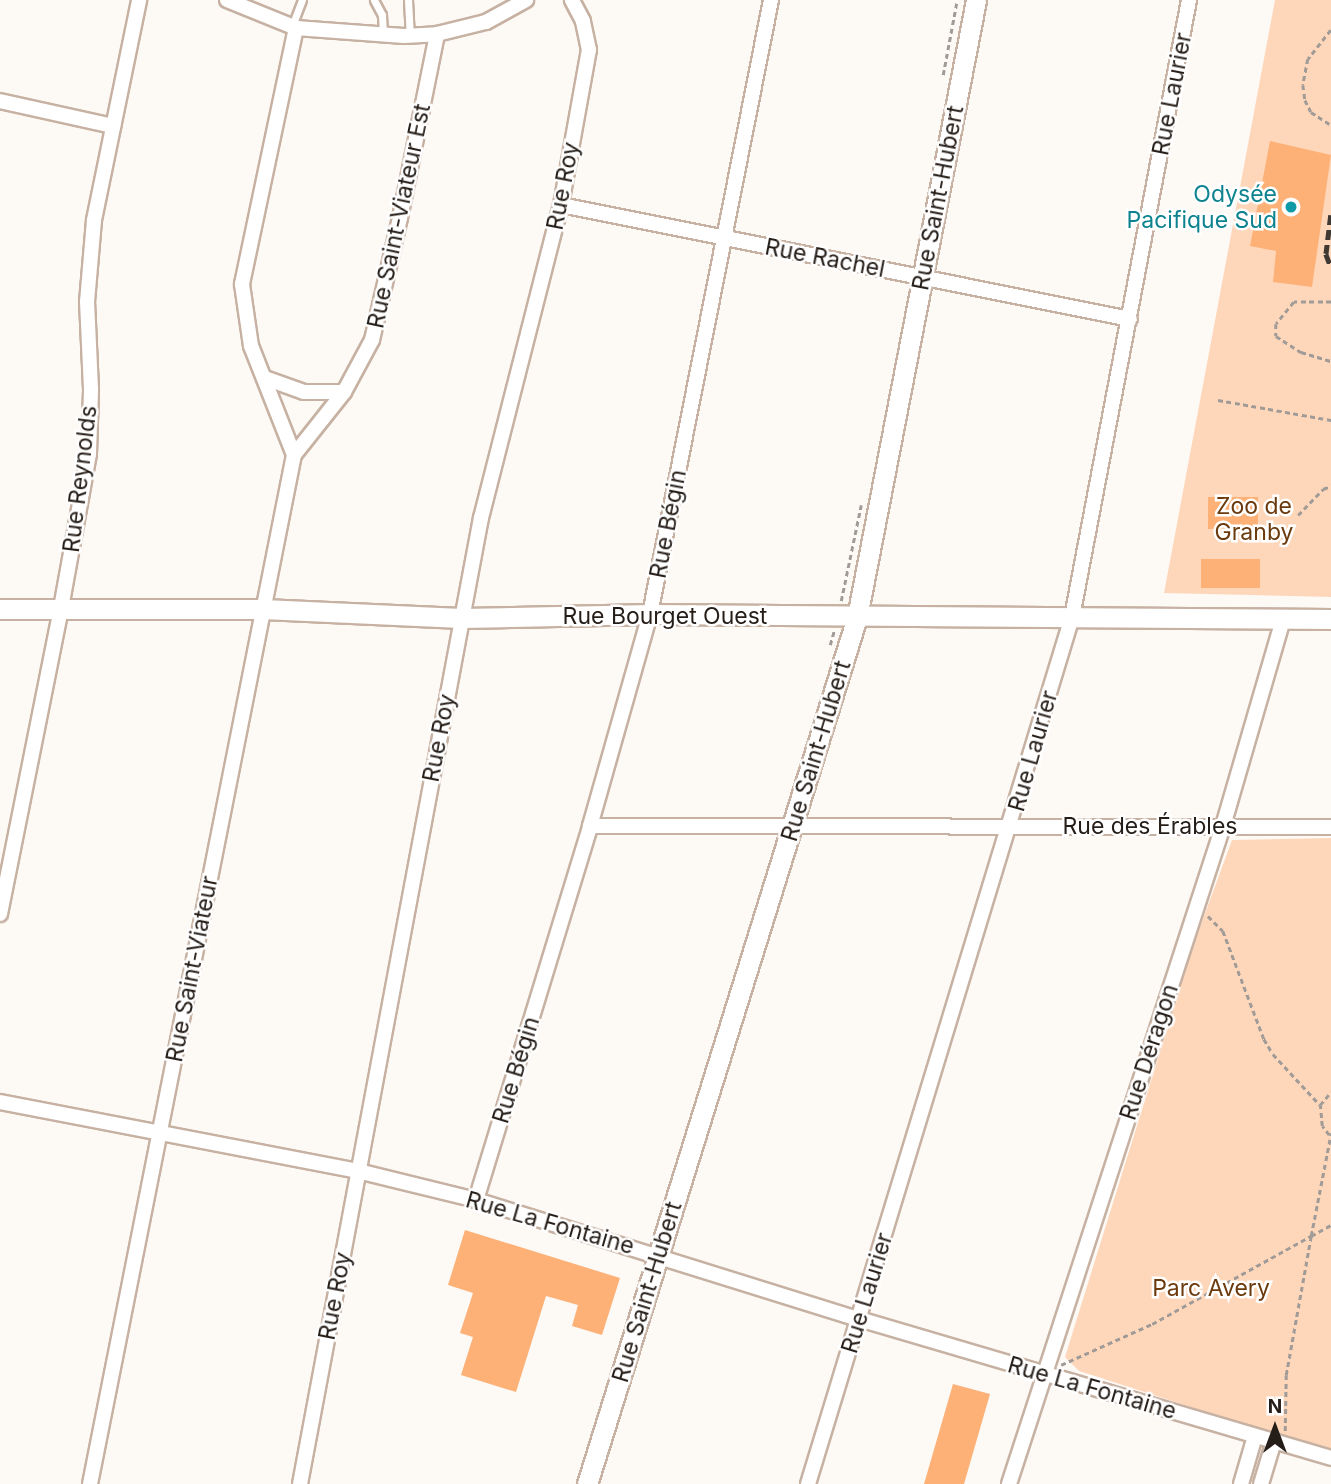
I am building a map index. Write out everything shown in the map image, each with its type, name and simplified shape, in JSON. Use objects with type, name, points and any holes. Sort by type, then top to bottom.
[{"type":"street","name":"Rue Reynolds","points":[[0,914],[89,454],[91,389],[87,302],[94,220],[139,0]]},
{"type":"street","points":[[227,0],[294,27],[410,36],[437,34],[486,22],[526,0]]},
{"type":"street","name":"Rue Roy","points":[[300,1484],[481,518],[561,205],[589,50],[583,21],[572,0]]},
{"type":"street","name":"Rue Bégin","points":[[476,1200],[590,826],[650,614],[771,0]]},
{"type":"street","name":"Rue Saint-Hubert","points":[[587,1484],[793,826],[848,617],[923,278],[976,0]]},
{"type":"street","name":"Rue Laurier","points":[[808,1484],[1011,826],[1072,617],[1189,0]]},
{"type":"street","points":[[294,27],[242,284],[251,346],[294,455]]},
{"type":"street","name":"Rue Saint-Viateur Est","points":[[294,455],[344,392],[372,340],[437,34]]},
{"type":"street","points":[[0,100],[113,126]]},
{"type":"street","name":"Rue Rachel","points":[[561,205],[1130,319]]},
{"type":"street","points":[[265,378],[304,392],[344,392]]},
{"type":"street","name":"Rue Saint-Viateur","points":[[90,1484],[294,455]]},
{"type":"street","name":"Rue Bourget Ouest","points":[[0,609],[263,609],[461,618],[650,614],[1331,619]]},
{"type":"street","name":"Rue Déragon","points":[[1009,1484],[1042,1373],[1223,826],[1283,619]]},
{"type":"street","name":"Rue des Érables","points":[[590,826],[1331,827]]},
{"type":"street","name":"Rue La Fontaine","points":[[0,1102],[358,1171],[476,1200],[859,1319],[1331,1458]]},
{"type":"street","points":[[1241,1484],[1255,1436]]},
{"type":"street","points":[[1261,1484],[1280,1443]]},
{"type":"lane","points":[[294,27],[302,0]]},
{"type":"lane","points":[[374,0],[382,15],[383,35]]},
{"type":"lane","points":[[408,0],[410,36]]},
{"type":"path","name":"Rue Saint-Hubert","points":[[942,82],[957,0]]},
{"type":"path","points":[[1331,30],[1308,59],[1303,85],[1304,100],[1311,112],[1331,125]]},
{"type":"path","points":[[1331,297],[1331,302],[1294,302],[1276,324],[1276,336],[1301,352],[1331,361]]},
{"type":"path","points":[[1218,400],[1331,420]]},
{"type":"path","points":[[1298,515],[1324,489],[1331,486]]},
{"type":"path","name":"Rue Saint-Hubert","points":[[827,655],[848,617],[863,493]]},
{"type":"path","points":[[1195,911],[1210,917],[1223,931],[1264,1039],[1273,1054],[1320,1105],[1322,1126],[1330,1134],[1286,1375],[1280,1443]]},
{"type":"path","points":[[1320,1105],[1331,1092]]},
{"type":"path","points":[[1042,1373],[1152,1324],[1331,1224]]},
{"type":"green space","name":"Zoo de Granby","points":[[1275,0],[1331,0],[1331,597],[1164,593]]},
{"type":"green space","name":"Parc Avery","points":[[1331,838],[1331,1452],[1079,1371],[1065,1357],[1192,949],[1232,840]]},
{"type":"building","name":"Odysée Pacifique Sud","points":[[1270,141],[1331,155],[1312,287],[1273,282],[1276,251],[1250,246]]},
{"type":"building","points":[[1208,497],[1258,497],[1258,528],[1208,529]]},
{"type":"building","points":[[1201,559],[1260,559],[1260,588],[1201,588]]},
{"type":"building","points":[[465,1230],[620,1278],[602,1335],[572,1326],[578,1305],[546,1296],[516,1392],[461,1375],[473,1337],[460,1333],[473,1293],[448,1285]]},
{"type":"building","points":[[953,1384],[990,1394],[964,1484],[924,1484]]},
{"type":"railway","points":[[1331,215],[1326,254],[1331,267]]},
{"type":"place","name":"Odysée Pacifique Sud","points":[[1291,207]]}]
